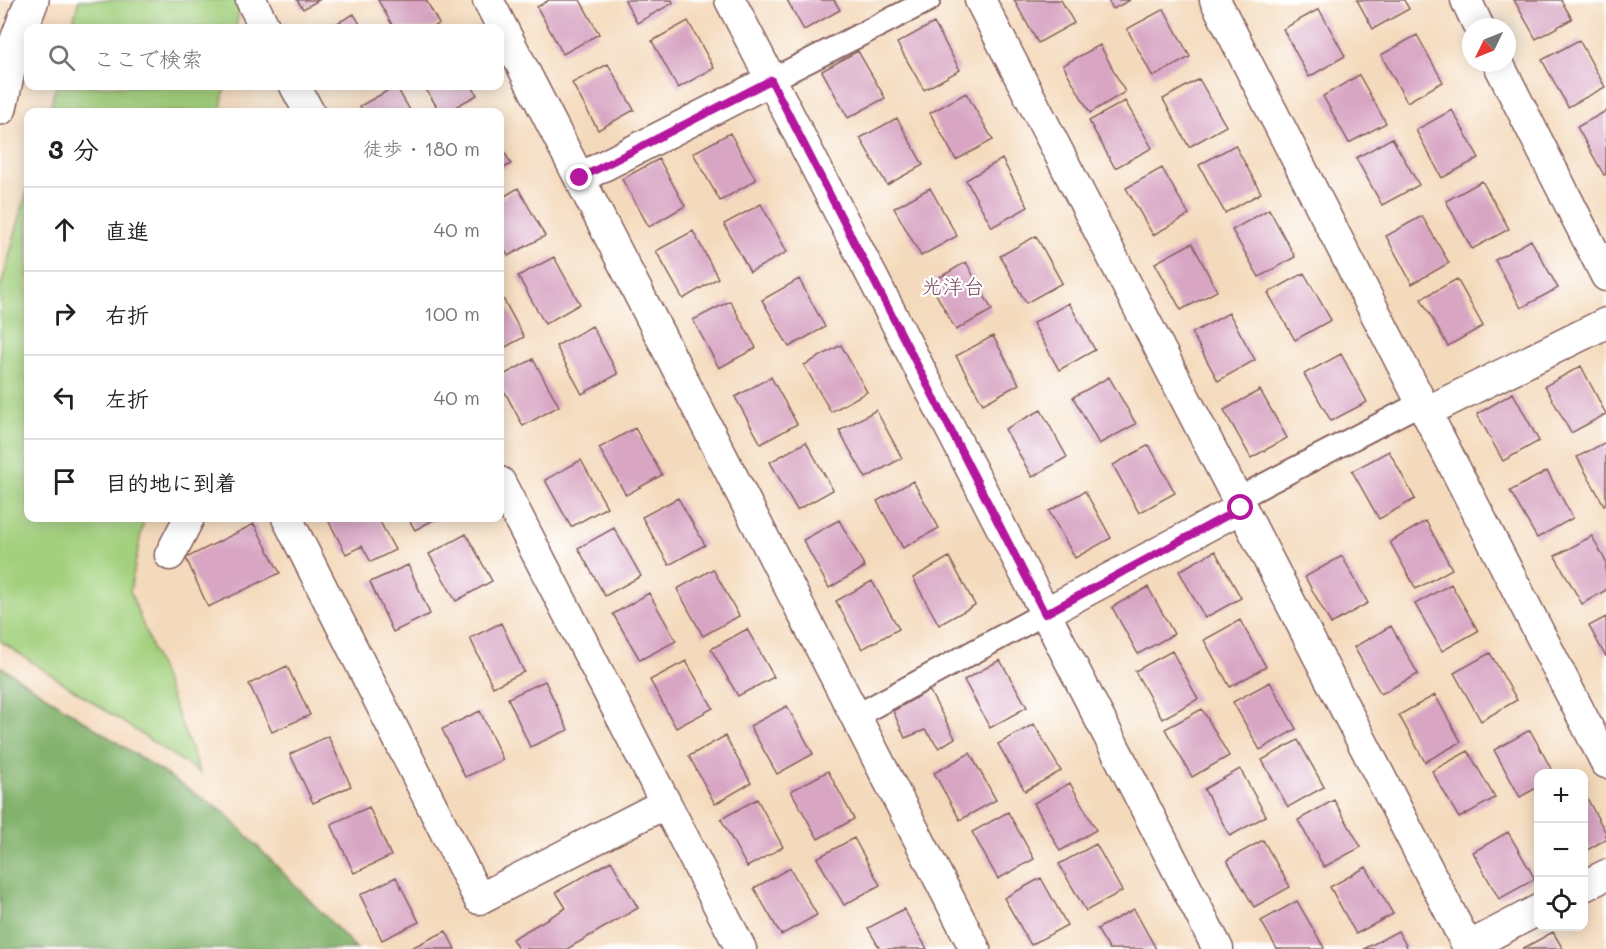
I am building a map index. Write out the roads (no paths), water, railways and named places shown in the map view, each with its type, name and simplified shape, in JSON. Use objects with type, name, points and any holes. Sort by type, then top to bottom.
[{"type":"street","points":[[0,108],[12,53],[32,0]]},
{"type":"street","points":[[250,0],[263,24]]},
{"type":"street","points":[[488,0],[500,24]]},
{"type":"street","points":[[730,0],[1218,949]]},
{"type":"street","points":[[580,178],[929,0]]},
{"type":"street","points":[[980,0],[1469,948],[1534,913]]},
{"type":"street","points":[[1215,0],[1606,764]]},
{"type":"street","points":[[1466,0],[1475,18]]},
{"type":"street","points":[[504,31],[975,949]]},
{"type":"street","points":[[1503,72],[1606,276]]},
{"type":"street","points":[[297,90],[307,108]]},
{"type":"street","points":[[856,716],[1045,614],[1239,503],[1424,407],[1606,323]]},
{"type":"street","points":[[504,490],[741,949]]},
{"type":"street","points":[[170,555],[187,522]]},
{"type":"street","points":[[289,522],[479,899],[666,803]]},
{"type":"street","points":[[1588,884],[1606,874]]},
{"type":"district","name":"光洋台","points":[[953,285]]}]
